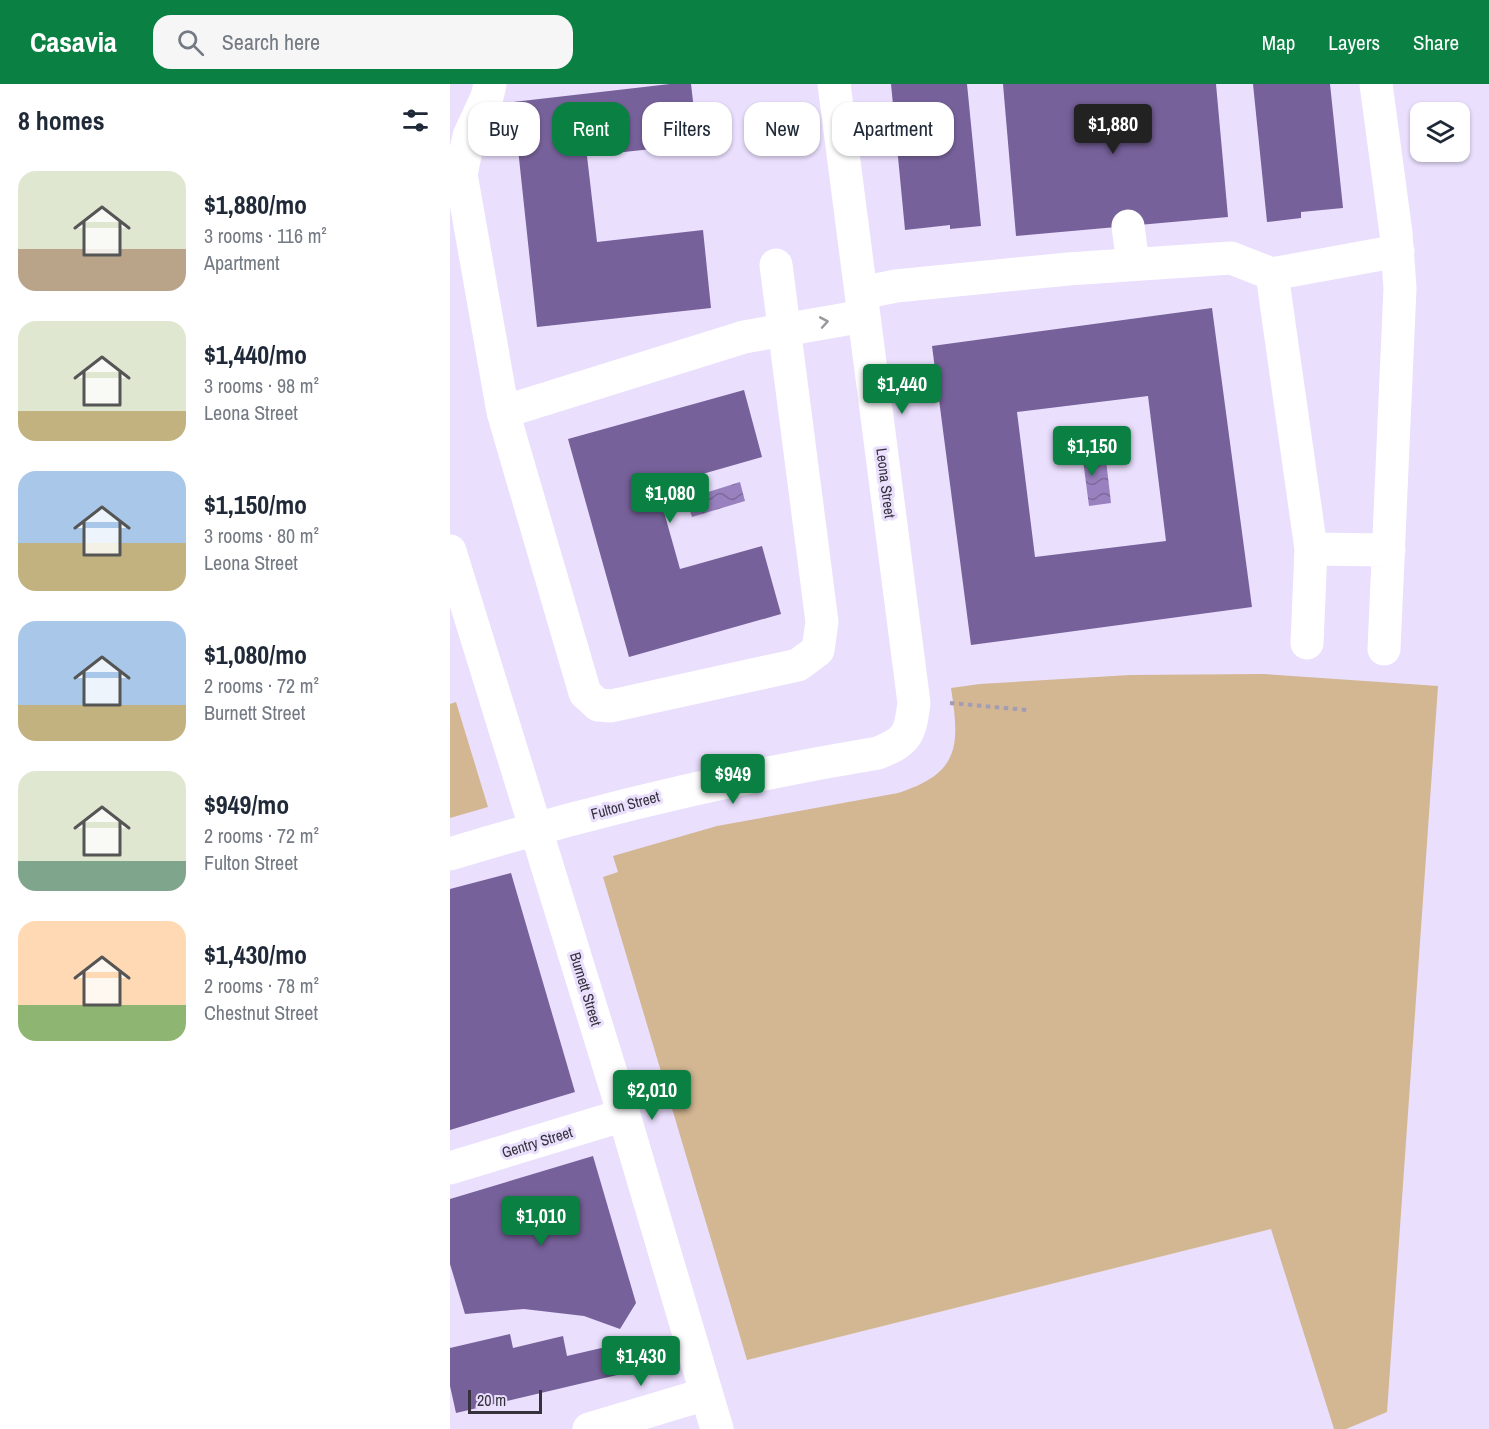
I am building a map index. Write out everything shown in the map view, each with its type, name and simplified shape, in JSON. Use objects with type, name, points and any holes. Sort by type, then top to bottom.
[{"type":"street","points":[[490,84],[488,97],[469,136],[461,174],[504,412],[585,693],[598,705],[611,706],[798,665],[818,650],[822,622],[776,266]]},
{"type":"street","name":"Leona Street","points":[[834,84],[914,704],[912,722],[905,738]]},
{"type":"street","points":[[1376,84],[1398,251],[1400,288],[1384,649]]},
{"type":"street","points":[[1128,226],[1133,264]]},
{"type":"street","points":[[504,412],[744,337],[784,328],[862,304],[896,286],[1068,269],[1231,258],[1272,274],[1398,251]]},
{"type":"street","points":[[1272,274],[1311,549],[1307,643]]},
{"type":"street","points":[[1311,549],[1389,550]]},
{"type":"street","name":"Burnett Street","points":[[450,551],[624,1115],[717,1429]]},
{"type":"street","name":"Fulton Street","points":[[450,854],[652,798],[736,778],[879,753],[905,738]]},
{"type":"street","name":"Gentry Street","points":[[450,1168],[624,1115]]},
{"type":"street","points":[[589,1429],[706,1394]]},
{"type":"path","points":[[950,703],[1027,710]]},
{"type":"shaded area","points":[[1263,674],[1438,686],[1387,1412],[1346,1429],[1334,1429],[1271,1229],[747,1360],[603,877],[618,872],[613,856],[717,826],[898,793],[918,785],[934,776],[951,755],[955,741],[955,726],[951,688],[980,684],[1130,675]]},
{"type":"shaded area","points":[[456,702],[488,807],[450,818],[450,704]]},
{"type":"water","points":[[1102,426],[1111,503],[1089,506],[1079,429]]},
{"type":"water","points":[[740,482],[745,501],[692,517],[686,499]]},
{"type":"building","points":[[670,84],[691,84],[693,102],[642,102],[642,150],[630,151],[630,102],[552,102],[552,156],[587,156],[597,242],[703,230],[711,308],[537,327],[519,156],[540,156],[540,102],[513,102]]},
{"type":"building","points":[[891,84],[967,84],[981,226],[950,229],[950,225],[905,230],[898,156],[954,156],[954,102],[893,102]]},
{"type":"building","points":[[1003,84],[1216,84],[1228,217],[1016,236]]},
{"type":"building","points":[[1253,84],[1330,84],[1343,208],[1301,212],[1301,218],[1267,222]]},
{"type":"building","points":[[1212,308],[1252,607],[971,645],[932,346]],"holes":[[[1148,396],[1166,541],[1035,557],[1017,412]]]},
{"type":"building","points":[[744,390],[762,457],[657,487],[680,569],[762,546],[781,614],[629,657],[568,439]]},
{"type":"building","points":[[511,873],[575,1092],[450,1130],[450,889]]},
{"type":"building","points":[[593,1156],[636,1303],[620,1329],[584,1316],[524,1309],[465,1314],[450,1264],[450,1199]]},
{"type":"building","points":[[510,1334],[513,1348],[563,1336],[567,1356],[623,1343],[630,1372],[456,1413],[450,1386],[450,1348]]}]
